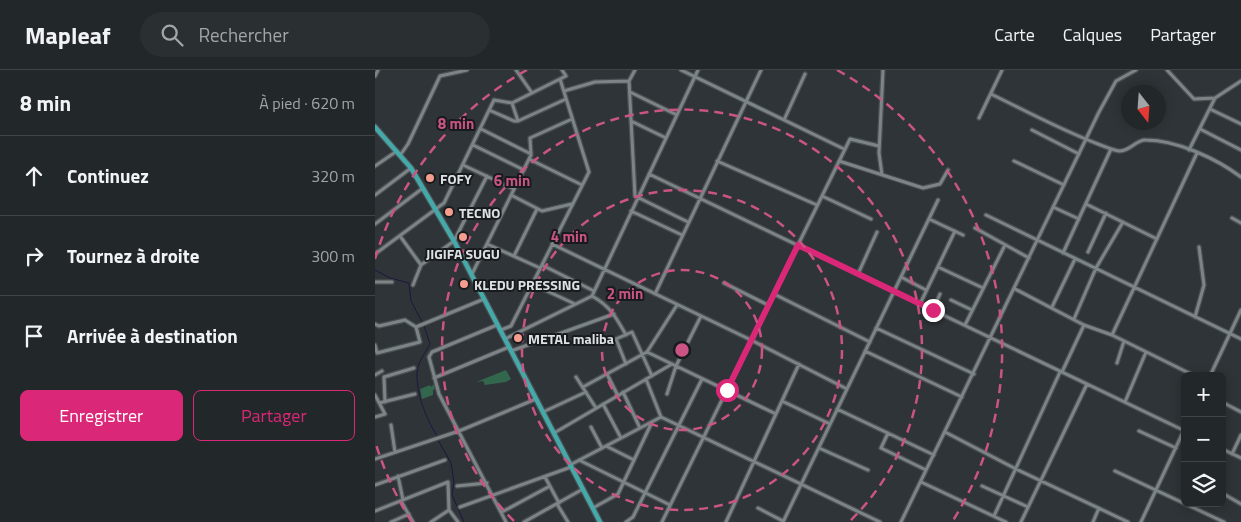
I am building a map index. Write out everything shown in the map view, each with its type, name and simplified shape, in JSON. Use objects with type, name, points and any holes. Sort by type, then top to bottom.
[{"type":"main road","points":[[375,126],[399,152],[424,188],[472,274],[600,522]]},
{"type":"street","points":[[375,76],[378,70]]},
{"type":"street","points":[[375,166],[399,152],[408,144],[443,70]]},
{"type":"street","points":[[440,76],[467,70]]},
{"type":"street","points":[[516,70],[532,93]]},
{"type":"street","points":[[375,254],[444,203],[494,100],[512,103],[566,76],[562,70]]},
{"type":"street","points":[[635,70],[629,81],[635,196],[688,222]]},
{"type":"street","points":[[681,70],[845,150]]},
{"type":"street","points":[[505,339],[592,296],[699,70]]},
{"type":"street","points":[[655,294],[761,70]]},
{"type":"street","points":[[882,175],[879,146],[883,70]]},
{"type":"street","points":[[979,118],[1002,70]]},
{"type":"street","points":[[901,522],[1015,289],[1085,139],[1116,81],[1136,70]]},
{"type":"street","points":[[1167,70],[1194,99],[1215,98]]},
{"type":"street","points":[[784,120],[805,74]]},
{"type":"street","points":[[501,330],[511,326],[589,172],[560,79]]},
{"type":"street","points":[[564,91],[595,82],[629,81]]},
{"type":"street","points":[[1189,150],[1215,98],[1241,81]]},
{"type":"street","points":[[1235,84],[1241,87]]},
{"type":"street","points":[[630,91],[677,115]]},
{"type":"street","points":[[991,94],[1085,139],[1111,148],[1125,151],[1146,140],[1197,153],[1226,166],[1241,177]]},
{"type":"street","points":[[489,110],[518,121],[566,99]]},
{"type":"street","points":[[512,103],[518,121]]},
{"type":"street","points":[[1210,108],[1241,124]]},
{"type":"street","points":[[472,274],[531,155],[530,138],[573,119]]},
{"type":"street","points":[[631,121],[666,138]]},
{"type":"street","points":[[480,129],[531,155]]},
{"type":"street","points":[[1200,129],[1241,150]]},
{"type":"street","points":[[1032,130],[1079,154]]},
{"type":"street","points":[[662,522],[850,139],[879,146]]},
{"type":"street","points":[[472,145],[524,170]]},
{"type":"street","points":[[1063,253],[1111,148]]},
{"type":"street","points":[[1112,335],[1197,153]]},
{"type":"street","points":[[529,159],[582,185]]},
{"type":"street","points":[[717,161],[817,205]]},
{"type":"street","points":[[839,161],[923,188],[940,184],[947,170]]},
{"type":"street","points":[[1014,161],[1064,185]]},
{"type":"street","points":[[463,165],[514,189]]},
{"type":"street","points":[[375,195],[411,168]]},
{"type":"street","points":[[649,174],[1181,429]]},
{"type":"street","points":[[413,285],[421,265],[454,241],[487,176]]},
{"type":"street","points":[[375,224],[424,188]]},
{"type":"street","points":[[511,195],[537,210],[546,211],[573,204]]},
{"type":"street","points":[[822,196],[871,219]]},
{"type":"street","points":[[758,508],[783,522],[938,200]]},
{"type":"street","points":[[1085,204],[1157,240]]},
{"type":"street","points":[[1053,207],[1079,218]]},
{"type":"street","points":[[514,256],[537,210]]},
{"type":"street","points":[[631,211],[683,235]]},
{"type":"street","points":[[1088,252],[1106,213]]},
{"type":"street","points":[[986,215],[1241,339]]},
{"type":"street","points":[[1232,218],[1241,223]]},
{"type":"street","points":[[929,219],[963,235]]},
{"type":"street","points":[[1074,319],[1096,268],[1123,222]]},
{"type":"street","points":[[975,228],[1029,258]]},
{"type":"street","points":[[920,304],[955,231]]},
{"type":"street","points":[[858,274],[877,232]]},
{"type":"street","points":[[400,236],[421,265]]},
{"type":"street","points":[[487,244],[541,266],[594,291]]},
{"type":"street","points":[[552,244],[751,340],[847,389]]},
{"type":"street","points":[[965,326],[1005,244]]},
{"type":"street","points":[[1195,317],[1204,285],[1199,248]]},
{"type":"street","points":[[1052,307],[1075,259]]},
{"type":"street","points":[[938,266],[983,288]]},
{"type":"street","points":[[901,277],[926,290]]},
{"type":"street","points":[[375,282],[392,282]]},
{"type":"street","points":[[532,284],[575,304]]},
{"type":"street","points":[[724,284],[769,305]]},
{"type":"street","points":[[1015,289],[1084,324],[1112,335],[1187,372]]},
{"type":"street","points":[[774,294],[870,342]]},
{"type":"street","points":[[933,310],[940,294]]},
{"type":"street","points":[[592,296],[605,303],[614,314],[625,335]]},
{"type":"street","points":[[416,327],[485,299]]},
{"type":"street","points":[[951,300],[972,310]]},
{"type":"street","points":[[583,387],[647,352],[677,305]]},
{"type":"street","points":[[1212,372],[1241,310]]},
{"type":"street","points":[[434,378],[510,349],[614,314]]},
{"type":"street","points":[[667,394],[674,365],[701,316]]},
{"type":"street","points":[[375,324],[379,326],[405,320],[416,327],[420,342],[377,353],[375,345]]},
{"type":"street","points":[[498,324],[431,352],[429,357],[434,378],[469,453],[494,495],[506,522]]},
{"type":"street","points":[[994,516],[1084,324]]},
{"type":"street","points":[[876,328],[974,374]]},
{"type":"street","points":[[626,364],[616,339],[632,332],[652,376]]},
{"type":"street","points":[[1117,362],[1124,341]]},
{"type":"street","points":[[865,351],[962,397]]},
{"type":"street","points":[[647,352],[776,414]]},
{"type":"street","points":[[1125,402],[1146,352]]},
{"type":"street","points":[[726,522],[799,364]]},
{"type":"street","points":[[553,433],[674,365]]},
{"type":"street","points":[[385,402],[384,376],[414,368]]},
{"type":"street","points":[[375,374],[381,371]]},
{"type":"street","points":[[607,374],[618,396]]},
{"type":"street","points":[[577,377],[596,408]]},
{"type":"street","points":[[626,522],[633,517],[702,379]]},
{"type":"street","points":[[646,380],[661,417],[880,522]]},
{"type":"street","points":[[1021,522],[1087,384]]},
{"type":"street","points":[[543,412],[586,392]]},
{"type":"street","points":[[623,392],[640,428]]},
{"type":"street","points":[[379,403],[415,394]]},
{"type":"street","points":[[375,396],[385,414],[375,417]]},
{"type":"street","points":[[375,459],[459,431],[536,399]]},
{"type":"street","points":[[782,401],[830,424]]},
{"type":"street","points":[[603,404],[621,438]]},
{"type":"street","points":[[1226,404],[1241,412]]},
{"type":"street","points":[[837,409],[934,455]]},
{"type":"street","points":[[460,507],[571,466],[661,417]]},
{"type":"street","points":[[593,508],[618,494],[652,422]]},
{"type":"street","points":[[391,425],[395,452]]},
{"type":"street","points":[[591,427],[604,447],[634,460]]},
{"type":"street","points":[[1139,431],[1176,448]]},
{"type":"street","points":[[945,432],[1016,469],[1128,522]]},
{"type":"street","points":[[888,433],[881,448],[926,470]]},
{"type":"street","points":[[1232,454],[1241,435]]},
{"type":"street","points":[[1141,522],[1181,437]]},
{"type":"street","points":[[819,448],[868,470]]},
{"type":"street","points":[[1226,451],[1241,458]]},
{"type":"street","points":[[375,485],[445,460]]},
{"type":"street","points":[[579,460],[670,506]]},
{"type":"street","points":[[1115,471],[1224,522]]},
{"type":"street","points":[[398,476],[402,500],[413,522]]},
{"type":"street","points":[[545,477],[568,522]]},
{"type":"street","points":[[375,511],[448,482],[449,510],[458,522]]},
{"type":"street","points":[[921,482],[1006,522]]},
{"type":"street","points":[[457,486],[487,483]]},
{"type":"street","points":[[502,512],[550,486]]},
{"type":"street","points":[[982,486],[1028,508]]},
{"type":"street","points":[[523,522],[529,521],[583,490]]},
{"type":"street","points":[[1226,495],[1241,504]]},
{"type":"street","points":[[1093,522],[1099,508]]},
{"type":"street","points":[[431,522],[449,510]]},
{"type":"street","points":[[391,522],[409,514]]},
{"type":"green space","points":[[506,370],[511,379],[506,382],[485,385],[483,381],[476,382]]},
{"type":"green space","points":[[434,384],[438,388],[433,390],[433,395],[422,399],[420,389],[430,385],[431,387]]},
{"type":"waterway","points":[[375,270],[390,278],[409,283],[411,301],[422,322]]},
{"type":"waterway","points":[[424,326],[430,344],[419,365],[417,380],[423,406],[437,436]]},
{"type":"waterway","points":[[438,440],[451,463],[454,482],[452,495],[464,522]]},
{"type":"place","name":"FOFY","points":[[430,178]]},
{"type":"place","name":"TECNO","points":[[449,212]]},
{"type":"place","name":"JIGIFA SUGU","points":[[463,237]]},
{"type":"place","name":"KLEDU PRESSING","points":[[464,284]]},
{"type":"place","name":"METAL maliba","points":[[518,338]]},
{"type":"route","points":[[727,390],[798,245],[933,310]]}]
